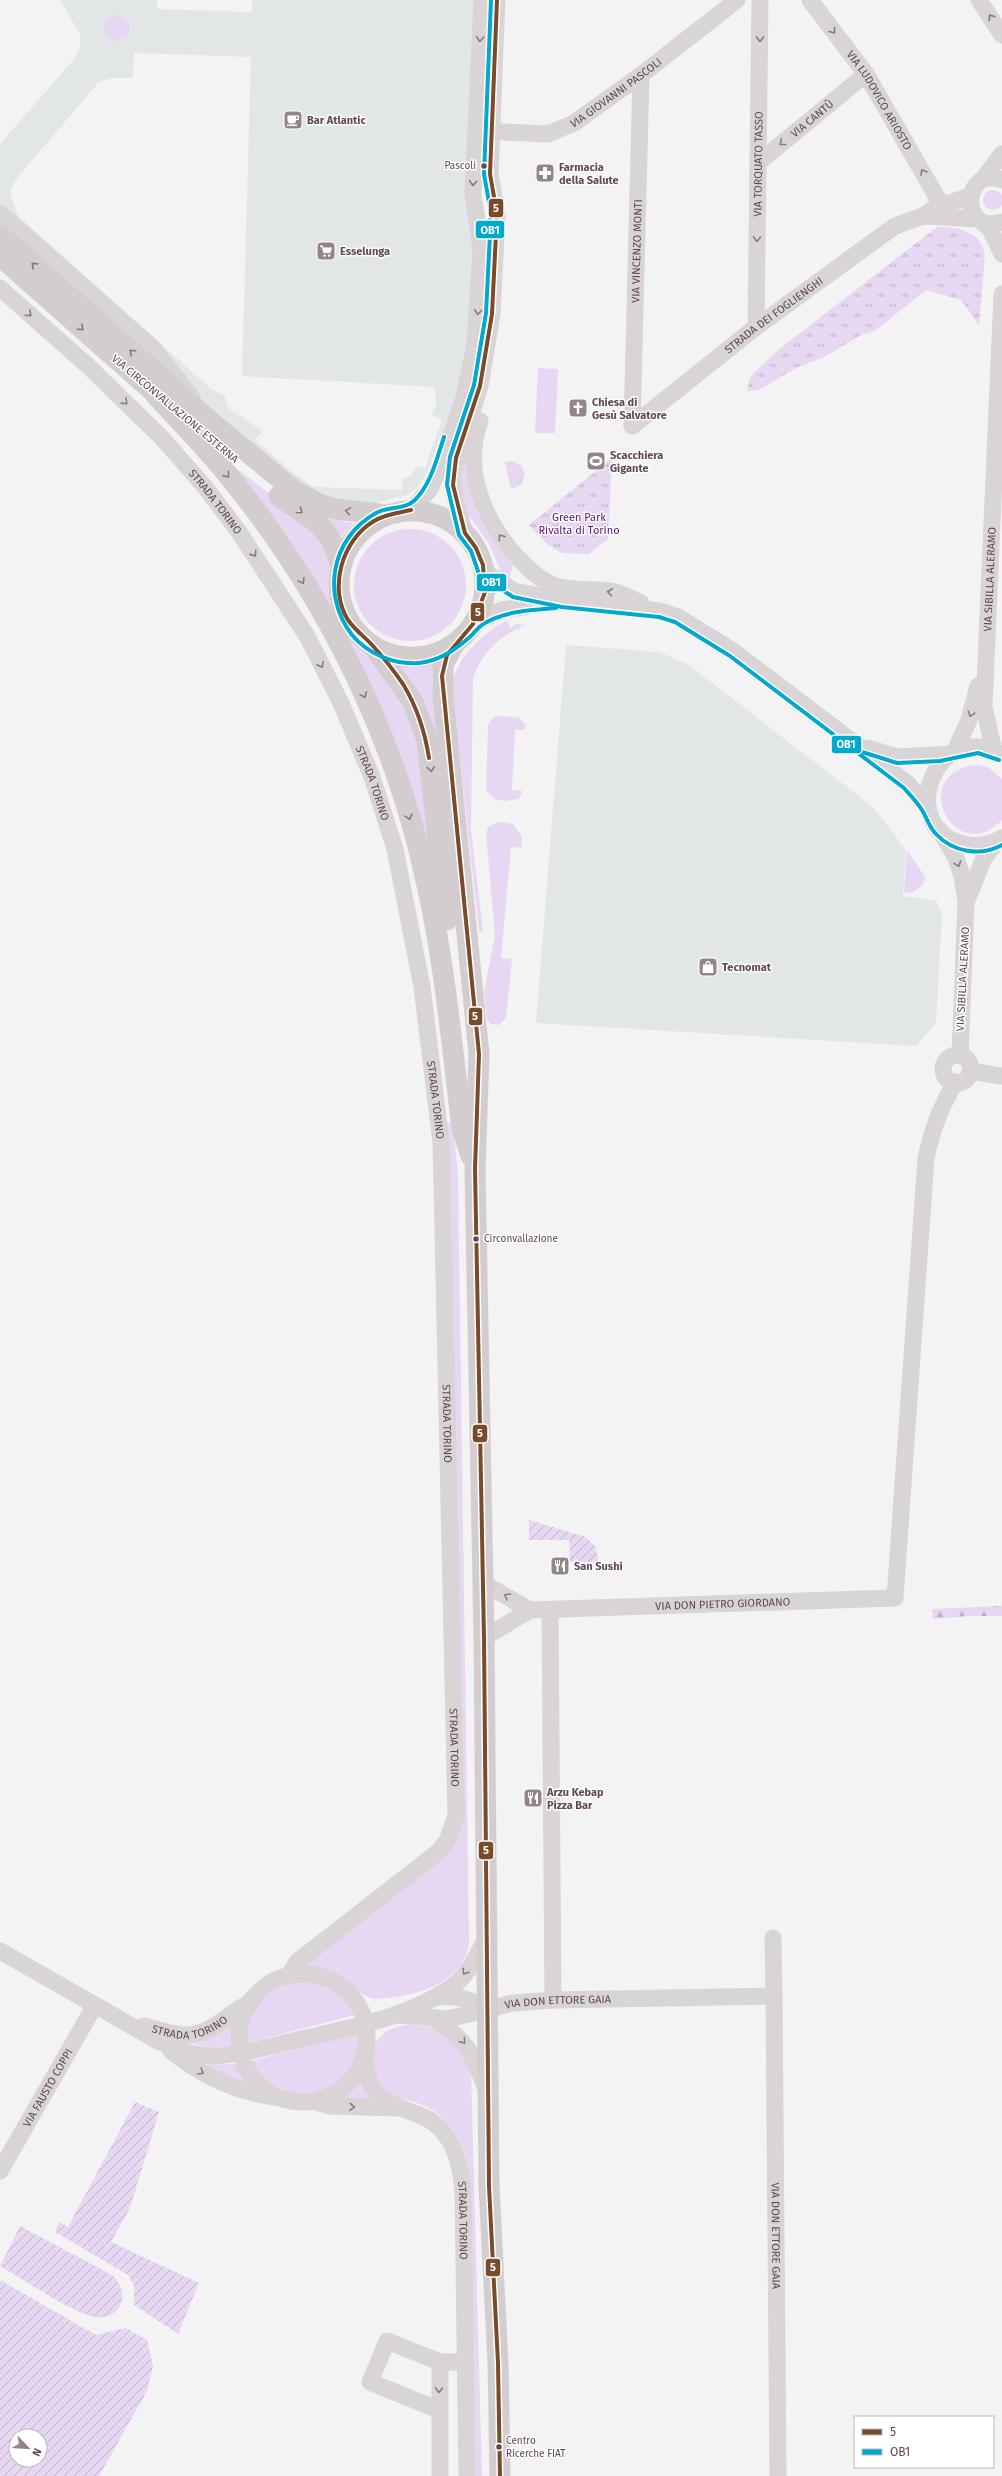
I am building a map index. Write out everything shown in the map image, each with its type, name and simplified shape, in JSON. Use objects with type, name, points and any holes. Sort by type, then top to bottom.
[{"type":"main road","name":"VIA CIRCONVALLAZIONE ESTERNA","points":[[0,235],[211,422],[267,469],[308,499],[336,509],[387,515]]},
{"type":"main road","name":"VIA CIRCONVALLAZIONE ESTERNA","points":[[0,256],[155,394],[258,479],[324,528],[335,544],[341,566]]},
{"type":"main road","points":[[155,394],[211,455],[265,525],[291,562],[329,626],[364,693],[393,766],[427,883],[438,939],[462,1128],[475,1169]]},
{"type":"main road","points":[[454,644],[438,652],[418,657],[395,655],[374,647],[362,638],[350,624],[343,609],[339,592],[341,566],[354,539],[370,524],[387,515],[412,510],[440,516],[465,533],[476,548],[484,571],[484,592],[480,609],[473,624],[454,644],[444,665],[442,676],[479,1054],[475,1169],[484,1638],[488,2097],[500,2476]]},
{"type":"main road","points":[[374,647],[413,702],[426,740],[475,1169]]},
{"type":"street","points":[[465,533],[455,498],[453,472],[480,386],[492,314],[497,214],[484,132],[482,0]]},
{"type":"street","points":[[412,510],[425,496],[438,471],[471,370],[478,314],[481,250],[473,194],[484,132],[497,0]]},
{"type":"street","name":"VIA GIOVANNI PASCOLI","points":[[484,132],[539,134],[562,129],[589,113],[641,76],[737,0]]},
{"type":"street","name":"VIA TORQUATO TASSO","points":[[756,327],[760,0]]},
{"type":"street","name":"VIA LUDOVICO ARIOSTO","points":[[810,0],[866,74],[942,206]]},
{"type":"street","points":[[979,0],[1002,35]]},
{"type":"street","name":"VIA CANTÙ","points":[[758,163],[866,74]]},
{"type":"street","name":"VIA VINCENZO MONTI","points":[[632,426],[641,76]]},
{"type":"street","points":[[1002,154],[983,179],[974,187],[970,196],[972,210],[990,229],[1002,254]]},
{"type":"street","points":[[983,179],[992,178],[1002,180]]},
{"type":"street","name":"STRADA DEI FOGLIENGHI","points":[[632,426],[756,327],[895,226],[970,196]]},
{"type":"street","name":"VIA CIRCONVALLAZIONE ESTERNA","points":[[0,212],[153,348],[211,422]]},
{"type":"street","name":"STRADA DEI FOGLIENGHI","points":[[923,216],[980,220],[992,224],[1002,222]]},
{"type":"street","name":"STRADA TORINO","points":[[0,288],[88,366],[162,438],[205,487],[268,573],[303,630],[341,703],[372,777],[395,849],[422,987],[441,1142],[456,1816],[447,1841],[438,1852],[297,1962],[289,1975]]},
{"type":"street","name":"VIA SIBILLA ALERAMO","points":[[998,753],[984,706],[1002,294]]},
{"type":"street","points":[[480,386],[486,405],[475,435],[473,466],[484,507],[494,527],[509,547],[537,576],[550,584],[566,588],[616,592],[696,627],[733,651],[855,742],[897,757],[953,753],[978,747],[998,753]]},
{"type":"street","points":[[484,571],[514,591],[563,601],[660,611]]},
{"type":"street","points":[[473,624],[502,610],[563,601]]},
{"type":"street","name":"VIA SIBILLA ALERAMO","points":[[953,753],[976,699],[986,649]]},
{"type":"street","name":"VIA SIBILLA ALERAMO","points":[[855,742],[873,759],[908,784],[928,808],[956,858],[962,876],[966,902],[960,1056]]},
{"type":"street","points":[[928,808],[926,792],[932,775],[942,762],[953,753]]},
{"type":"street","points":[[940,830],[960,843],[971,846],[984,845],[1000,839]]},
{"type":"street","name":"VIA SIBILLA ALERAMO","points":[[966,902],[984,858],[1000,839]]},
{"type":"street","points":[[960,1056],[969,1063],[970,1071],[964,1081],[956,1082],[947,1079],[944,1066],[948,1058],[960,1056]]},
{"type":"street","points":[[970,1071],[1002,1076]]},
{"type":"street","name":"VIA DON PIETRO GIORDANO","points":[[550,1610],[895,1598],[926,1158],[936,1120],[956,1082]]},
{"type":"street","points":[[483,1583],[530,1610],[550,1610],[553,2000]]},
{"type":"street","points":[[484,1638],[530,1610]]},
{"type":"street","name":"VIA DON ETTORE GAIA","points":[[773,1938],[778,2476]]},
{"type":"street","points":[[0,1951],[158,2041],[197,2055],[241,2053],[397,2015],[453,1986],[462,1977],[486,1939]]},
{"type":"street","points":[[158,2041],[188,2065],[211,2079],[256,2095],[282,2098],[299,2102],[313,2101],[327,2097],[350,2082],[364,2056],[367,2039],[366,2023],[358,2004],[341,1986],[317,1975],[289,1975],[276,1980],[261,1990],[250,2003],[240,2028],[241,2053],[245,2064],[257,2082],[282,2098]]},
{"type":"street","points":[[432,1997],[452,1996],[468,1998],[487,2008]]},
{"type":"street","name":"VIA DON ETTORE GAIA","points":[[487,2008],[513,2003],[553,2000],[774,1996]]},
{"type":"street","name":"STRADA TORINO","points":[[124,2022],[176,2034],[200,2033],[236,2008],[250,2003]]},
{"type":"street","name":"VIA FAUSTO COPPI","points":[[0,2171],[95,2005]]},
{"type":"street","points":[[397,2015],[432,2018],[464,2017],[487,2008]]},
{"type":"street","points":[[432,2018],[458,2035],[469,2048],[488,2097]]},
{"type":"street","points":[[364,2056],[372,2088],[383,2099],[400,2108]]},
{"type":"street","points":[[313,2101],[330,2106],[400,2108]]},
{"type":"street","name":"STRADA TORINO","points":[[400,2108],[419,2115],[442,2130],[458,2157],[463,2192],[467,2476]]},
{"type":"street","points":[[439,2410],[370,2382],[387,2341],[440,2362],[465,2362]]},
{"type":"street","points":[[440,2362],[440,2476]]},
{"type":"street","points":[[439,2429],[466,2430]]},
{"type":"shaded area","points":[[60,0],[157,0],[157,9],[252,12],[252,0],[486,0],[471,353],[428,471],[416,489],[407,495],[376,503],[354,503],[316,494],[251,447],[0,212],[0,144],[75,58],[80,46],[80,34]],"holes":[[[134,53],[251,57],[242,376],[435,387],[436,404],[432,415],[442,419],[425,468],[416,466],[412,475],[403,479],[402,490],[314,487],[296,475],[255,440],[263,431],[228,408],[224,395],[211,389],[18,216],[11,197],[11,188],[17,178],[99,82],[113,78],[133,78]]]},
{"type":"shaded area","points":[[566,645],[659,652],[689,665],[874,808],[906,850],[903,896],[936,901],[942,914],[936,1023],[916,1046],[536,1023]]},
{"type":"green space","points":[[117,15],[126,19],[130,28],[126,37],[117,41],[108,37],[104,28],[108,19]]},
{"type":"green space","points":[[993,190],[1000,193],[1003,200],[1000,207],[993,210],[986,207],[983,200],[986,193]]},
{"type":"green space","points":[[937,227],[958,229],[970,233],[976,238],[984,250],[984,274],[979,325],[961,300],[926,290],[876,330],[861,335],[824,357],[796,368],[759,390],[747,391],[750,377],[778,350]]},
{"type":"green space","points":[[538,368],[558,369],[555,433],[535,433]]},
{"type":"green space","points":[[464,454],[469,488],[478,515],[492,540],[513,566],[508,582],[503,577],[489,544],[460,503],[457,470]]},
{"type":"green space","points":[[223,458],[316,529],[331,558],[328,589],[331,604],[338,620],[348,636],[381,668],[419,734],[435,866],[405,779]]},
{"type":"green space","name":"Green Park Rivalta di Torino","points":[[612,458],[608,539],[589,554],[562,553],[547,544],[529,525]]},
{"type":"green space","points":[[512,461],[521,465],[525,474],[522,484],[511,489],[505,462]]},
{"type":"green space","points":[[326,518],[353,523],[342,537]]},
{"type":"green space","points":[[410,529],[431,533],[449,546],[462,564],[466,585],[462,606],[449,624],[431,637],[410,641],[389,637],[371,624],[358,606],[354,585],[358,564],[371,546],[389,533]]},
{"type":"green space","points":[[507,620],[510,628],[517,624],[525,625],[507,635],[493,646],[477,668],[473,678],[471,830],[483,931],[479,931],[452,686],[458,666],[464,657],[480,639]]},
{"type":"green space","points":[[433,665],[432,684],[440,758],[415,687],[401,667]]},
{"type":"green space","points":[[496,716],[518,717],[525,724],[525,730],[515,730],[512,790],[522,791],[519,799],[505,801],[494,799],[486,790],[488,725]]},
{"type":"green space","points":[[978,765],[989,768],[1002,779],[1002,820],[984,832],[968,833],[955,826],[945,814],[941,798],[944,783],[956,771]]},
{"type":"green space","points":[[500,822],[513,824],[522,837],[521,848],[511,847],[501,958],[512,959],[506,1018],[499,1025],[491,1024],[487,1020],[484,992],[495,936],[486,833],[489,826]]},
{"type":"green space","points":[[907,850],[925,877],[923,885],[912,893],[904,892]]},
{"type":"green space","points":[[453,1122],[458,1176],[469,1944],[464,1959],[456,1970],[445,1980],[418,1992],[403,1996],[374,1999],[365,1996],[329,1971],[301,1968],[450,1848],[445,1123]]},
{"type":"green space","points":[[529,1520],[586,1537],[595,1546],[599,1562],[570,1562],[569,1540],[529,1540]]},
{"type":"green space","points":[[1002,1606],[1002,1616],[967,1616],[933,1619],[932,1609]]},
{"type":"green space","points":[[302,1981],[319,1984],[333,1990],[345,2000],[355,2015],[247,2043],[247,2031],[250,2020],[254,2009],[261,2001],[270,1993],[280,1988],[291,1983]]},
{"type":"green space","points":[[235,2020],[234,2046],[207,2047],[177,2040]]},
{"type":"green space","points":[[408,2025],[436,2029],[455,2040],[464,2055],[471,2072],[482,2476],[475,2476],[470,2178],[465,2153],[454,2131],[437,2113],[414,2102],[385,2092],[382,2089],[378,2083],[373,2061],[373,2052],[378,2039],[390,2030]]},
{"type":"green space","points":[[360,2032],[357,2054],[349,2072],[335,2085],[318,2092],[300,2094],[282,2089],[265,2078],[251,2061]]},
{"type":"green space","points":[[238,2064],[254,2087],[199,2065]]},
{"type":"green space","points":[[360,2077],[376,2102],[336,2099]]},
{"type":"green space","points":[[135,2102],[159,2112],[130,2208],[111,2242],[199,2283],[178,2334],[134,2305],[134,2286],[128,2275],[55,2232],[59,2222],[68,2227]]},
{"type":"green space","points":[[20,2226],[112,2275],[118,2282],[122,2297],[121,2304],[117,2310],[111,2315],[104,2317],[95,2317],[86,2314],[61,2303],[0,2266]]},
{"type":"green space","points":[[0,2280],[96,2335],[126,2328],[147,2340],[153,2366],[147,2391],[99,2476],[0,2476]]},
{"type":"transit line","name":"OB1","points":[[491,0],[484,174],[491,214],[486,313],[474,385],[450,457],[447,485],[459,535],[471,551],[479,574],[513,597],[562,607],[659,617],[675,622],[730,656],[904,788],[916,801],[934,831],[950,845],[959,849],[976,852],[994,849],[1002,845]]},
{"type":"transit line","name":"5","points":[[497,0],[490,174],[497,214],[492,314],[480,386],[456,458],[453,485],[465,533],[476,548],[483,565],[485,592],[473,624],[447,655],[442,676],[479,1054],[475,1169],[484,1638],[489,2186],[498,2363],[500,2476]]},
{"type":"transit line","name":"OB1","points":[[444,437],[436,462],[421,494],[407,505],[386,509],[376,513],[361,524],[349,537],[340,552],[334,585],[336,603],[342,619],[352,635],[366,648],[382,657],[400,662],[427,662],[448,654],[481,626],[493,619],[519,612],[556,608]]},
{"type":"transit line","name":"5","points":[[411,510],[383,517],[374,521],[363,529],[346,552],[339,580],[339,594],[342,607],[348,620],[385,660],[408,693],[420,720],[429,758]]},
{"type":"transit line","name":"OB1","points":[[859,751],[897,763],[940,761],[978,753],[999,760]]},
{"type":"place","name":"Bar Atlantic","points":[[293,120]]},
{"type":"place","name":"Pascoli","points":[[484,166]]},
{"type":"place","name":"Farmacia della Salute","points":[[545,173]]},
{"type":"place","name":"Esselunga","points":[[326,251]]},
{"type":"place","name":"Chiesa di Gesù Salvatore","points":[[578,408]]},
{"type":"place","name":"Scacchiera Gigante","points":[[596,461]]},
{"type":"place","name":"Tecnomat","points":[[708,967]]},
{"type":"place","name":"Circonvallazione","points":[[476,1239]]},
{"type":"place","name":"San Sushi","points":[[560,1566]]},
{"type":"place","name":"Arzu Kebap Pizza Bar","points":[[533,1798]]},
{"type":"place","name":"Centro Ricerche FIAT","points":[[499,2447]]}]
